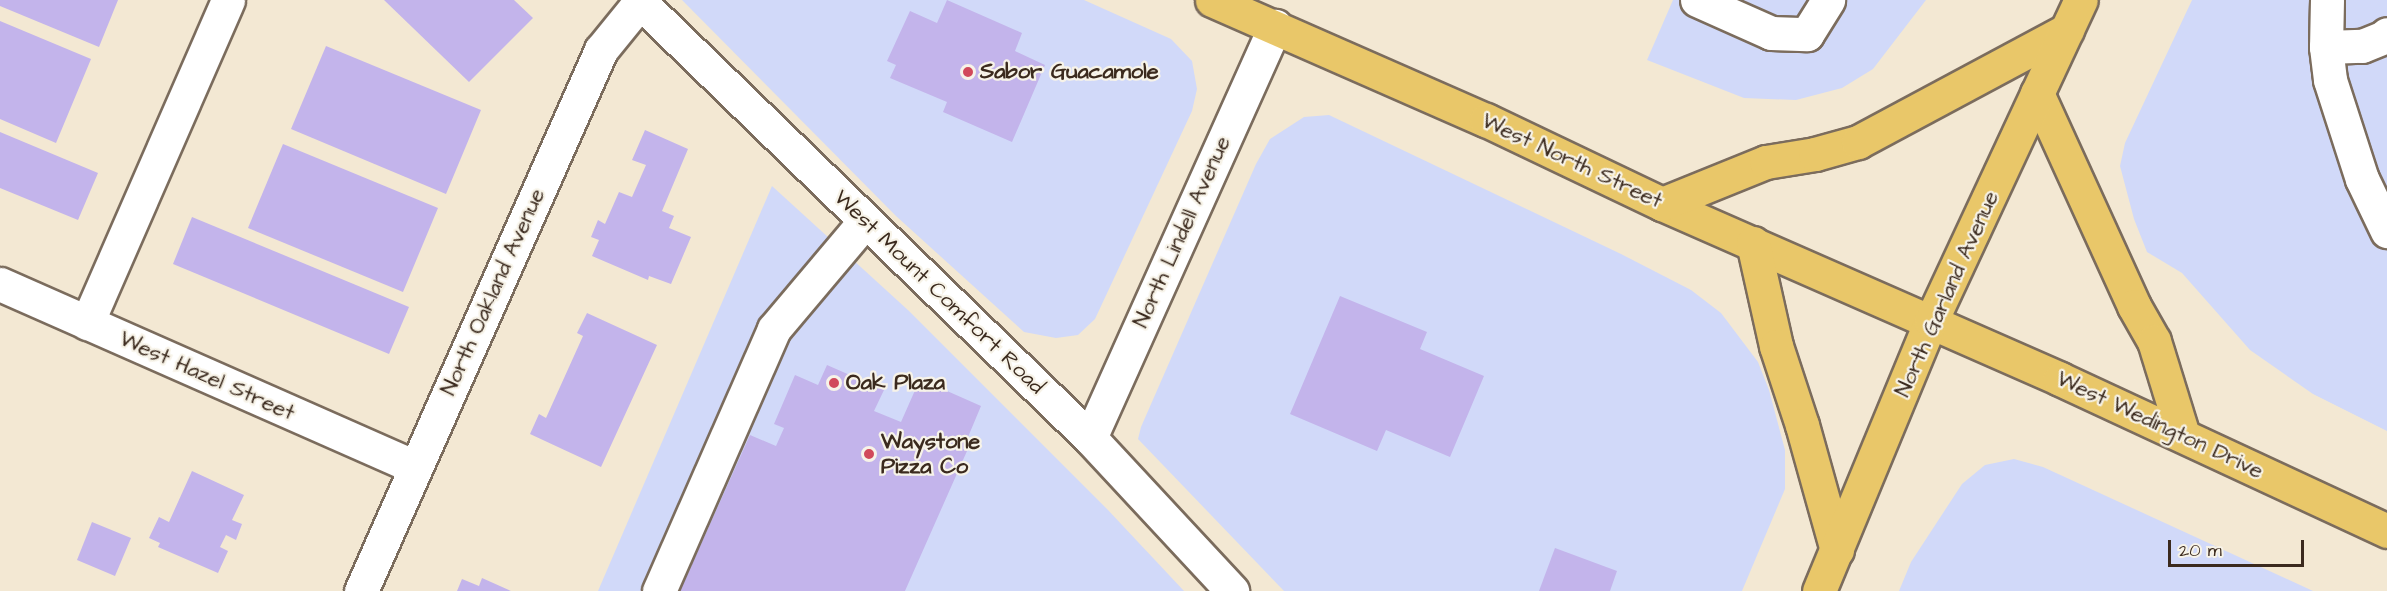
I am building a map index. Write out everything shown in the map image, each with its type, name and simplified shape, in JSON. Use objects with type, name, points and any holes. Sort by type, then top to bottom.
[{"type":"main road","name":"West North Street","points":[[1212,0],[1486,120],[1662,204],[1931,321]]},
{"type":"main road","name":"North Garland Avenue","points":[[1819,591],[1931,321],[2080,0]]},
{"type":"main road","points":[[1662,204],[1766,162],[1815,154],[1858,142],[2067,30]]},
{"type":"main road","points":[[2037,93],[2134,306],[2154,340],[2183,435]]},
{"type":"main road","points":[[1753,243],[1776,346],[1802,425],[1837,550]]},
{"type":"main road","name":"West Wedington Drive","points":[[1931,321],[2183,435],[2387,531]]},
{"type":"street","points":[[87,323],[228,0]]},
{"type":"street","points":[[1696,0],[1771,33],[1807,34],[1828,0]]},
{"type":"street","points":[[2327,0],[2326,47],[2330,80],[2362,179],[2387,231]]},
{"type":"street","name":"West Mount Comfort Road","points":[[639,1],[1090,438],[1232,591]]},
{"type":"street","name":"North Oakland Avenue","points":[[361,591],[601,50],[639,1]]},
{"type":"street","name":"North Lindell Avenue","points":[[1090,438],[1275,26]]},
{"type":"street","points":[[2326,47],[2362,46],[2384,38],[2387,34]]},
{"type":"street","points":[[659,591],[774,329],[865,221]]},
{"type":"street","name":"West Hazel Street","points":[[0,284],[415,467]]},
{"type":"shaded area","points":[[682,0],[1084,0],[1171,39],[1192,61],[1197,89],[1192,111],[1095,319],[1078,335],[1056,338],[1024,332],[896,216]]},
{"type":"shaded area","points":[[1673,0],[1926,0],[1873,69],[1842,88],[1796,100],[1744,98],[1647,60]]},
{"type":"shaded area","points":[[2192,0],[2387,0],[2387,431],[2313,394],[2250,350],[2182,273],[2147,252],[2134,219],[2120,166],[2125,143]]},
{"type":"shaded area","points":[[1329,115],[1621,254],[1691,290],[1721,313],[1758,362],[1769,390],[1785,450],[1785,489],[1742,591],[1284,591],[1138,439],[1141,427],[1256,164],[1270,139],[1304,117]]},
{"type":"shaded area","name":"Oak Plaza","points":[[772,186],[909,311],[1108,510],[1184,591],[598,591]]},
{"type":"shaded area","points":[[2014,459],[2043,467],[2313,591],[1899,591],[1911,562],[1962,484],[1985,465]]},
{"type":"building","points":[[0,0],[118,0],[99,47],[0,6]]},
{"type":"building","points":[[384,0],[514,0],[533,18],[469,82]]},
{"type":"building","name":"Sabor Guacamole","points":[[947,0],[1022,33],[1015,51],[1045,65],[1012,142],[943,112],[947,102],[890,78],[896,65],[887,61],[910,11],[937,23]]},
{"type":"building","points":[[0,21],[91,59],[56,143],[0,119]]},
{"type":"building","points":[[326,46],[481,110],[446,194],[291,129]]},
{"type":"building","points":[[645,130],[688,149],[662,211],[674,216],[669,228],[691,237],[671,284],[649,276],[648,280],[592,256],[599,240],[591,237],[598,220],[605,224],[619,192],[632,197],[646,165],[632,160]]},
{"type":"building","points":[[0,132],[98,173],[78,220],[0,188]]},
{"type":"building","points":[[283,144],[438,208],[403,292],[248,228]]},
{"type":"building","points":[[192,217],[409,307],[389,354],[173,264]]},
{"type":"building","points":[[1340,296],[1427,332],[1420,349],[1484,376],[1450,457],[1386,430],[1377,451],[1290,414]]},
{"type":"building","points":[[587,313],[657,345],[601,467],[530,434],[539,414],[546,418],[583,336],[577,333]]},
{"type":"building","points":[[827,365],[884,390],[874,411],[901,422],[920,379],[981,406],[963,449],[967,451],[905,591],[680,591],[750,435],[776,446],[784,428],[774,424],[795,375],[818,385]]},
{"type":"building","points":[[192,471],[244,495],[232,520],[242,524],[236,540],[226,535],[220,547],[228,551],[218,573],[158,547],[160,543],[149,538],[159,517],[169,522]]},
{"type":"building","points":[[92,522],[131,538],[115,576],[77,560]]},
{"type":"building","points":[[1555,548],[1617,571],[1610,591],[1539,591]]},
{"type":"building","points":[[482,578],[511,591],[457,591],[462,579],[479,586]]},
{"type":"place","name":"Sabor Guacamole","points":[[968,72]]},
{"type":"place","name":"Oak Plaza","points":[[834,383]]},
{"type":"place","name":"Waystone Pizza Co","points":[[869,454]]}]
